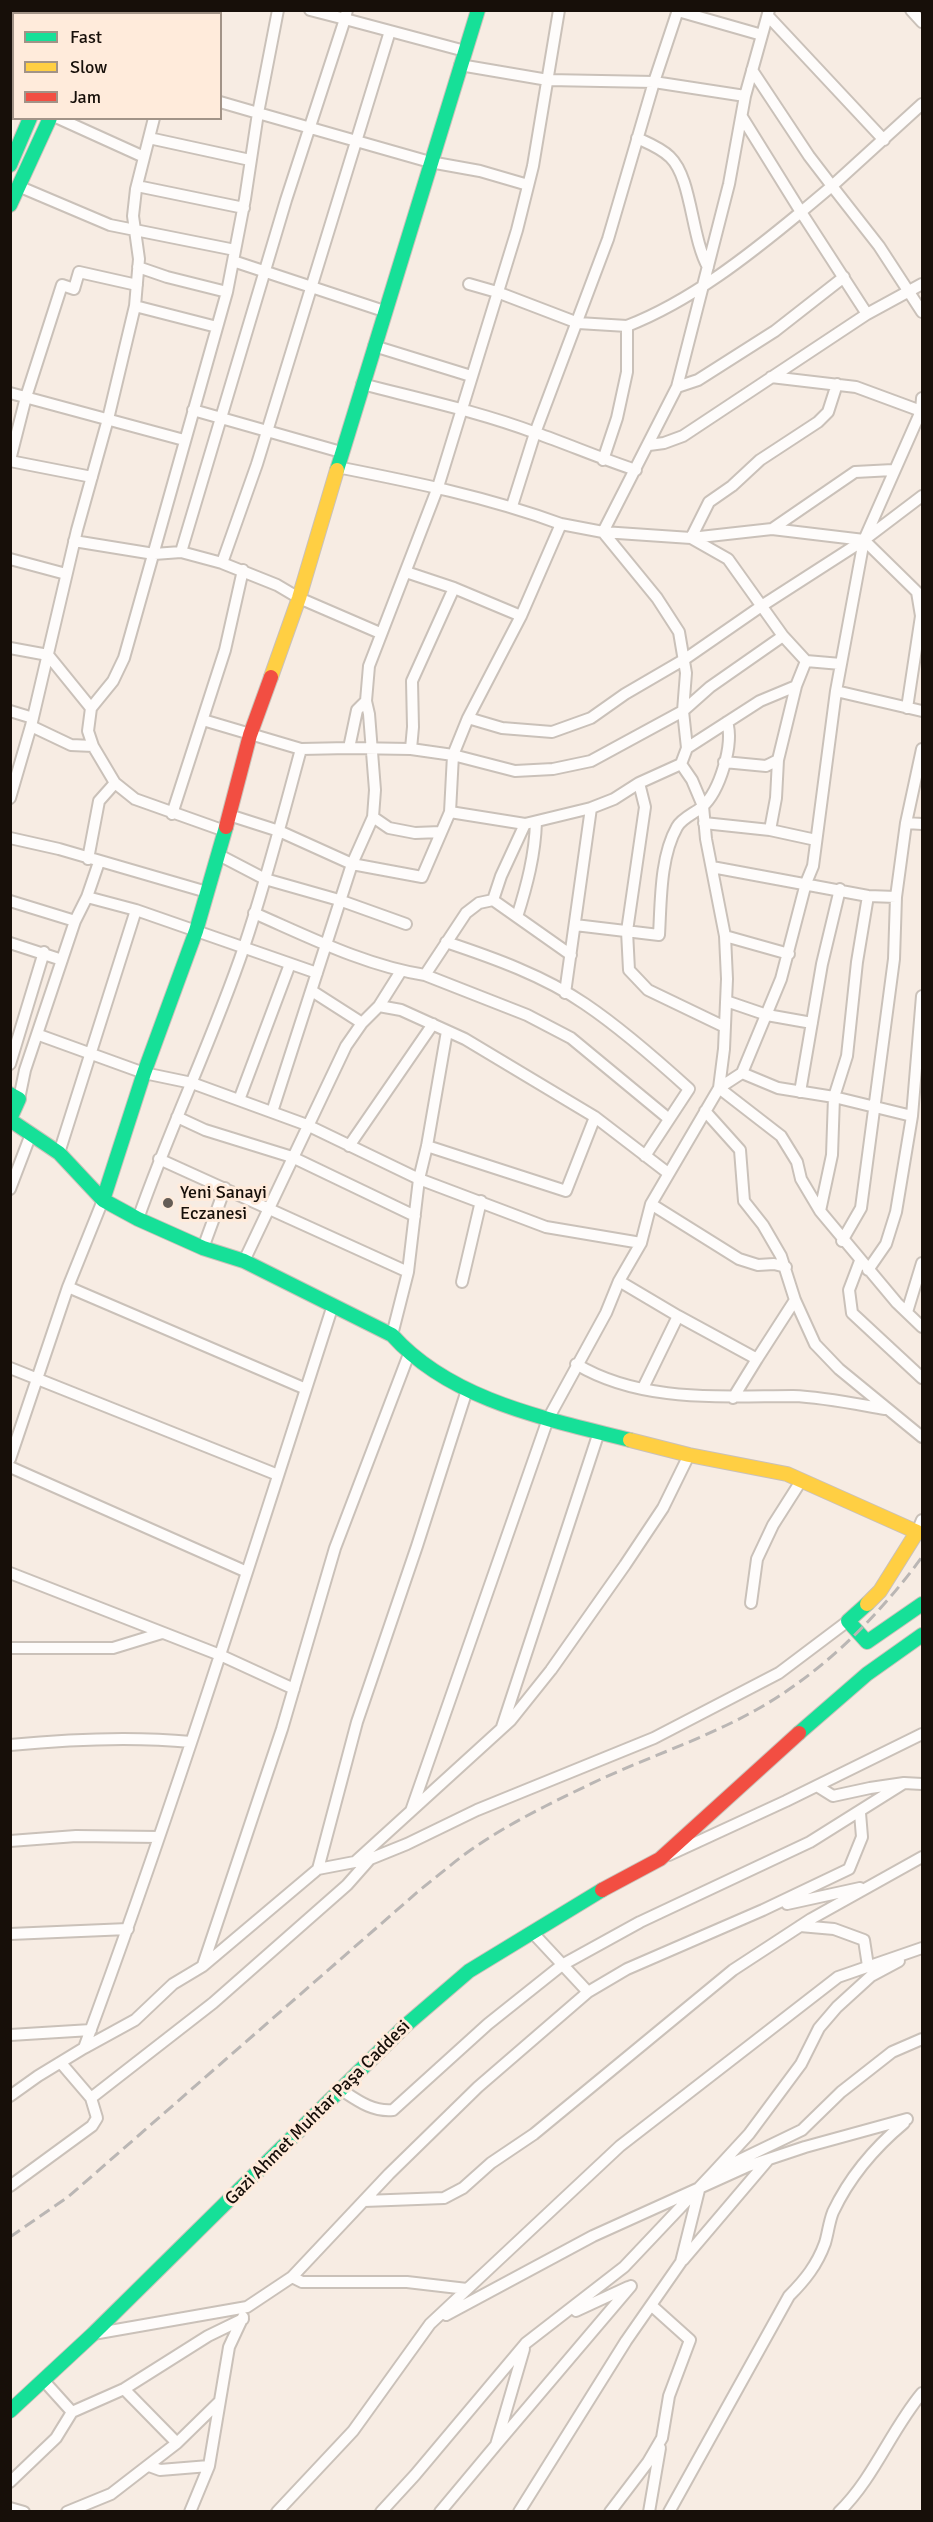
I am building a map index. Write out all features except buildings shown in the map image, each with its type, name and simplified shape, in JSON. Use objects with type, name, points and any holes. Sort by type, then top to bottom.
[{"type":"main road","points":[[103,1200],[144,1073],[196,931],[219,855],[250,735],[298,598],[478,10]]},
{"type":"main road","points":[[10,165],[29,120]]},
{"type":"main road","points":[[10,205],[49,120]]},
{"type":"main road","points":[[15,1097],[10,1120],[59,1153],[103,1200],[138,1219],[203,1248],[244,1261],[392,1335],[410,1354],[466,1389],[548,1419],[689,1455],[787,1474],[920,1526],[880,1591],[848,1621],[867,1642],[922,1604]]},
{"type":"main road","name":"Gazi Ahmet Muhtar Paşa Caddesi","points":[[10,2411],[93,2334],[405,2026],[469,1971],[597,1892],[660,1859],[830,1704],[867,1674],[922,1635]]},
{"type":"street","points":[[225,831],[135,799],[115,783],[93,746],[88,731],[91,708],[113,681],[124,658],[227,292],[278,10]]},
{"type":"street","points":[[310,10],[346,15],[390,31],[465,51]]},
{"type":"street","points":[[272,1112],[339,900],[373,817],[375,790],[366,701],[369,666],[438,487],[518,230],[548,80],[559,10]]},
{"type":"street","points":[[911,10],[922,22]]},
{"type":"street","points":[[512,506],[535,432],[608,239],[654,82],[678,11],[762,35]]},
{"type":"street","points":[[603,532],[677,387],[729,184],[745,96],[768,13]]},
{"type":"street","points":[[768,13],[885,140]]},
{"type":"street","points":[[181,552],[309,128],[346,15]]},
{"type":"street","points":[[222,563],[267,431],[390,31]]},
{"type":"street","points":[[460,65],[548,80],[654,82],[745,96]]},
{"type":"street","points":[[752,70],[809,156],[910,292],[922,312]]},
{"type":"street","points":[[222,103],[430,162],[480,171],[528,185]]},
{"type":"street","points":[[469,284],[497,292],[578,323],[627,326],[703,286],[760,246],[885,140],[922,104]]},
{"type":"street","points":[[742,117],[867,314]]},
{"type":"street","points":[[61,120],[144,158]]},
{"type":"street","points":[[11,795],[32,722],[74,541],[108,419],[135,306],[138,267],[133,216],[137,186],[154,120]]},
{"type":"street","points":[[149,138],[250,160]]},
{"type":"street","points":[[637,138],[666,153],[678,167],[697,242],[708,267]]},
{"type":"street","points":[[18,186],[110,225],[234,256],[266,272],[384,311]]},
{"type":"street","points":[[137,186],[244,207]]},
{"type":"street","points":[[138,267],[227,292]]},
{"type":"street","points":[[92,477],[10,461],[26,397],[62,285],[74,289],[80,272],[137,285]]},
{"type":"street","points":[[677,387],[698,380],[775,332],[844,277]]},
{"type":"street","points":[[649,445],[683,436],[867,314],[922,284]]},
{"type":"street","points":[[135,306],[217,327]]},
{"type":"street","points":[[603,460],[617,418],[627,372],[627,326]]},
{"type":"street","points":[[374,346],[471,376]]},
{"type":"street","points":[[770,377],[856,387],[921,411]]},
{"type":"street","points":[[362,384],[535,432],[603,460],[636,470]]},
{"type":"street","points":[[691,538],[709,502],[732,486],[760,460],[818,422],[828,412],[837,384]]},
{"type":"street","points":[[10,393],[184,440]]},
{"type":"street","points":[[411,1811],[548,1419],[641,1243],[651,1204],[719,1088],[742,1073],[767,1015],[789,954],[806,883],[813,866],[836,691],[864,540],[921,411],[922,398]]},
{"type":"street","points":[[193,410],[341,452]]},
{"type":"street","points":[[337,467],[438,487],[512,506],[561,524],[603,532],[691,538],[772,529],[864,540],[917,592],[921,616],[907,708]]},
{"type":"street","points":[[772,529],[855,472],[893,470]]},
{"type":"street","points":[[468,718],[502,728],[552,732],[591,718],[625,694],[685,659],[763,604],[864,540],[922,496]]},
{"type":"street","points":[[229,815],[279,831],[352,864],[422,877],[450,812],[453,755],[468,718],[521,616],[561,524]]},
{"type":"street","points":[[450,812],[530,823],[591,808],[614,799],[639,783],[681,764],[687,748],[683,711],[685,659],[679,632],[663,607],[603,532]]},
{"type":"street","points":[[691,538],[728,559],[763,604],[783,636],[806,661],[841,664]]},
{"type":"street","points":[[74,541],[154,554],[181,552],[222,563],[277,585],[298,598],[380,633]]},
{"type":"street","points":[[10,559],[66,574]]},
{"type":"street","points":[[172,814],[225,650],[243,570]]},
{"type":"street","points":[[406,572],[454,588],[521,616]]},
{"type":"street","points":[[411,749],[412,681],[454,588]]},
{"type":"street","points":[[203,720],[301,749],[411,749],[453,755],[515,771],[553,769],[591,761],[683,711],[710,687],[783,636]]},
{"type":"street","points":[[10,648],[48,655],[91,708]]},
{"type":"street","points":[[770,830],[776,798],[778,760],[796,686],[806,661]]},
{"type":"street","points":[[687,748],[760,701],[796,686]]},
{"type":"street","points":[[836,691],[922,711]]},
{"type":"street","points":[[349,748],[357,710],[366,701]]},
{"type":"street","points":[[10,711],[71,745],[93,746]]},
{"type":"street","points":[[575,925],[659,935],[667,857],[678,825],[703,806],[714,793],[724,762],[729,729],[727,722]]},
{"type":"street","points":[[138,1219],[159,1159],[192,1083],[244,947],[266,879],[301,749]]},
{"type":"street","points":[[843,1241],[861,1208],[894,959],[897,897],[906,823],[922,749]]},
{"type":"street","points":[[724,762],[766,766],[778,760]]},
{"type":"street","points":[[681,764],[692,780],[703,806],[704,823],[725,936],[725,1027],[719,1088]]},
{"type":"street","points":[[88,859],[99,801],[115,783]]},
{"type":"street","points":[[639,783],[645,807],[627,931],[629,970],[648,990],[725,1027]]},
{"type":"street","points":[[565,993],[591,808]]},
{"type":"street","points":[[373,817],[388,828],[415,833],[441,832]]},
{"type":"street","points":[[493,900],[501,876],[530,823]]},
{"type":"street","points":[[517,917],[528,884],[535,847],[530,823]]},
{"type":"street","points":[[704,823],[770,830],[816,840]]},
{"type":"street","points":[[906,823],[922,824]]},
{"type":"street","points":[[10,838],[207,892]]},
{"type":"street","points":[[219,855],[266,879],[339,900],[406,924]]},
{"type":"street","points":[[15,1097],[39,1035],[75,921],[87,897],[99,862]]},
{"type":"street","points":[[712,867],[868,896],[897,897]]},
{"type":"street","points":[[800,1092],[822,964],[840,889]]},
{"type":"street","points":[[820,1212],[832,1155],[834,1097],[847,1056],[857,962],[868,896]]},
{"type":"street","points":[[87,897],[136,910],[317,973]]},
{"type":"street","points":[[10,900],[75,921]]},
{"type":"street","points":[[425,975],[466,913],[479,903],[493,900],[571,955]]},
{"type":"street","points":[[59,1153],[136,910]]},
{"type":"street","points":[[254,913],[325,944],[400,971],[425,975],[527,1015],[571,1038],[669,1119]]},
{"type":"street","points":[[725,936],[789,954]]},
{"type":"street","points":[[446,942],[500,961],[585,1003],[642,1047],[688,1089],[645,1156]]},
{"type":"street","points":[[10,943],[44,952],[62,960]]},
{"type":"street","points":[[10,1064],[44,952]]},
{"type":"street","points":[[239,1100],[291,964]]},
{"type":"street","points":[[244,1261],[346,1046],[362,1023],[379,1005],[400,971]]},
{"type":"street","points":[[312,991],[362,1023]]},
{"type":"street","points":[[868,1270],[886,1244],[896,1212],[912,1116],[922,996]]},
{"type":"street","points":[[726,1001],[767,1015],[812,1023]]},
{"type":"street","points":[[379,1005],[401,1010],[465,1039],[595,1117],[668,1173]]},
{"type":"street","points":[[349,1146],[433,1024]]},
{"type":"street","points":[[392,1335],[408,1272],[419,1179],[447,1031]]},
{"type":"street","points":[[39,1035],[144,1073],[192,1083],[307,1125],[419,1179],[546,1227],[641,1243]]},
{"type":"street","points":[[742,1073],[778,1088],[834,1097],[912,1116]]},
{"type":"street","points":[[719,1088],[782,1136],[797,1162],[801,1179],[820,1212],[860,1261],[922,1327]]},
{"type":"street","points":[[705,1111],[740,1150],[744,1201],[763,1225],[786,1267],[795,1300],[815,1344],[839,1369],[922,1437]]},
{"type":"street","points":[[177,1117],[205,1130],[292,1157],[415,1215]]},
{"type":"street","points":[[427,1146],[566,1191],[595,1117]]},
{"type":"street","points":[[10,1189],[31,1134]]},
{"type":"street","points":[[159,1159],[225,1188],[267,1210],[408,1272]]},
{"type":"street","points":[[203,1248],[225,1188]]},
{"type":"street","points":[[10,1459],[68,1287],[103,1200]]},
{"type":"street","points":[[462,1282],[481,1201]]},
{"type":"street","points":[[651,1204],[739,1259],[758,1265],[774,1264],[786,1267]]},
{"type":"street","points":[[860,1261],[849,1290],[852,1314],[922,1378]]},
{"type":"street","points":[[907,1312],[922,1263]]},
{"type":"street","points":[[619,1281],[757,1359]]},
{"type":"street","points":[[68,1287],[306,1389]]},
{"type":"street","points":[[733,1398],[795,1300]]},
{"type":"street","points":[[84,2048],[128,1929],[191,1742],[333,1305]]},
{"type":"street","points":[[643,1388],[678,1316]]},
{"type":"street","points":[[203,1966],[294,1689],[335,1548],[410,1354]]},
{"type":"street","points":[[576,1364],[595,1375],[643,1388],[733,1398],[796,1396],[886,1409]]},
{"type":"street","points":[[10,1368],[278,1475]]},
{"type":"street","points":[[318,1869],[357,1722],[417,1546],[466,1389]]},
{"type":"street","points":[[501,1730],[599,1432]]},
{"type":"street","points":[[354,1862],[501,1730],[551,1670],[663,1508],[689,1455]]},
{"type":"street","points":[[10,1467],[247,1572]]},
{"type":"street","points":[[751,1603],[757,1558],[772,1525],[801,1480]]},
{"type":"street","points":[[10,1573],[220,1655],[294,1689]]},
{"type":"street","points":[[10,2096],[84,2048],[135,2020],[173,1984],[203,1966],[318,1869],[370,1859],[487,1806],[654,1738],[779,1673],[848,1621]]},
{"type":"street","points":[[10,1648],[112,1648],[162,1633]]},
{"type":"street","points":[[660,1859],[922,1734]]},
{"type":"street","points":[[10,1745],[74,1739],[145,1738],[191,1742]]},
{"type":"street","points":[[817,1786],[833,1796],[904,1783],[922,1784]]},
{"type":"street","points":[[340,2089],[366,2106],[381,2111],[393,2110],[488,2024],[562,1965],[640,1922],[810,1842],[860,1813],[904,1783]]},
{"type":"street","points":[[93,2334],[247,2307],[292,2277],[478,2087],[588,1992],[627,1969],[764,1910],[849,1869],[862,1837],[860,1813]]},
{"type":"street","points":[[10,1841],[75,1836],[159,1837]]},
{"type":"street","points":[[364,2201],[444,2198],[463,2188],[491,2163],[534,2134],[733,1970],[800,1926],[922,1857]]},
{"type":"street","points":[[91,2098],[213,2002],[347,1885],[370,1859]]},
{"type":"street","points":[[764,1910],[873,1884]]},
{"type":"street","points":[[800,1926],[834,1929],[864,1940],[868,1966]]},
{"type":"street","points":[[10,1934],[128,1929]]},
{"type":"street","points":[[532,1932],[588,1992]]},
{"type":"street","points":[[277,2511],[353,2431],[430,2324],[621,2146],[838,1977],[922,1948]]},
{"type":"street","points":[[381,2511],[415,2475],[526,2343],[624,2267],[749,2134],[801,2064],[819,2028],[837,2007],[871,1976],[922,1948]]},
{"type":"street","points":[[10,2035],[91,2030]]},
{"type":"street","points":[[713,2173],[802,2130],[841,2092],[892,2052],[922,2038]]},
{"type":"street","points":[[12,2182],[92,2126],[97,2118],[91,2098],[61,2063]]},
{"type":"street","points":[[430,2324],[584,2241],[699,2187],[805,2147],[908,2119],[876,2146],[860,2166],[832,2214],[825,2243],[812,2272],[789,2296],[767,2340],[669,2511]]},
{"type":"street","points":[[519,2511],[626,2341],[681,2262],[769,2159]]},
{"type":"street","points":[[681,2262],[699,2187]]},
{"type":"street","points":[[292,2277],[302,2282],[407,2282],[467,2289]]},
{"type":"street","points":[[440,2511],[631,2286],[560,2318]]},
{"type":"street","points":[[649,2511],[669,2396],[690,2340],[651,2305]]},
{"type":"street","points":[[190,2511],[209,2466],[229,2346],[247,2307]]},
{"type":"street","points":[[10,2482],[56,2438],[72,2412],[124,2389],[208,2336],[243,2319]]},
{"type":"street","points":[[496,2445],[526,2343]]},
{"type":"street","points":[[44,2381],[72,2412]]},
{"type":"street","points":[[124,2389],[177,2443]]},
{"type":"street","points":[[839,2511],[878,2462],[922,2393]]},
{"type":"street","points":[[67,2511],[111,2494],[177,2443],[219,2402]]},
{"type":"street","points":[[610,2511],[648,2462],[662,2438]]},
{"type":"street","points":[[149,2466],[160,2470],[209,2466]]},
{"type":"street","points":[[10,2508],[24,2511]]},
{"type":"railway","points":[[10,2237],[68,2197],[421,1889],[461,1857],[504,1828],[551,1803],[718,1729],[780,1695],[826,1661],[868,1622],[922,1557]]},
{"type":"traffic: fast","points":[[337,470],[478,10]]},
{"type":"traffic: fast","points":[[10,165],[29,120]]},
{"type":"traffic: fast","points":[[10,205],[49,120]]},
{"type":"traffic: fast","points":[[103,1200],[144,1073],[196,931],[226,827]]},
{"type":"traffic: fast","points":[[10,1094],[19,1099],[10,1119]]},
{"type":"traffic: fast","points":[[10,1120],[59,1153],[103,1200],[138,1219],[203,1248],[244,1261],[392,1335],[416,1358],[472,1392],[534,1415],[630,1440]]},
{"type":"traffic: fast","points":[[867,1604],[848,1621],[867,1642],[922,1604]]},
{"type":"traffic: fast","points":[[799,1733],[867,1674],[922,1635]]},
{"type":"traffic: fast","points":[[10,2411],[93,2334],[405,2026],[469,1971],[602,1890]]},
{"type":"traffic: slow","points":[[271,677],[299,598],[337,470]]},
{"type":"traffic: slow","points":[[630,1440],[689,1455],[787,1474],[917,1532],[880,1591],[867,1604]]},
{"type":"traffic: jam","points":[[226,827],[250,735],[271,677]]},
{"type":"traffic: jam","points":[[602,1890],[660,1859],[799,1733]]},
{"type":"place","name":"Yeni Sanayi Eczanesi","points":[[168,1203]]}]
